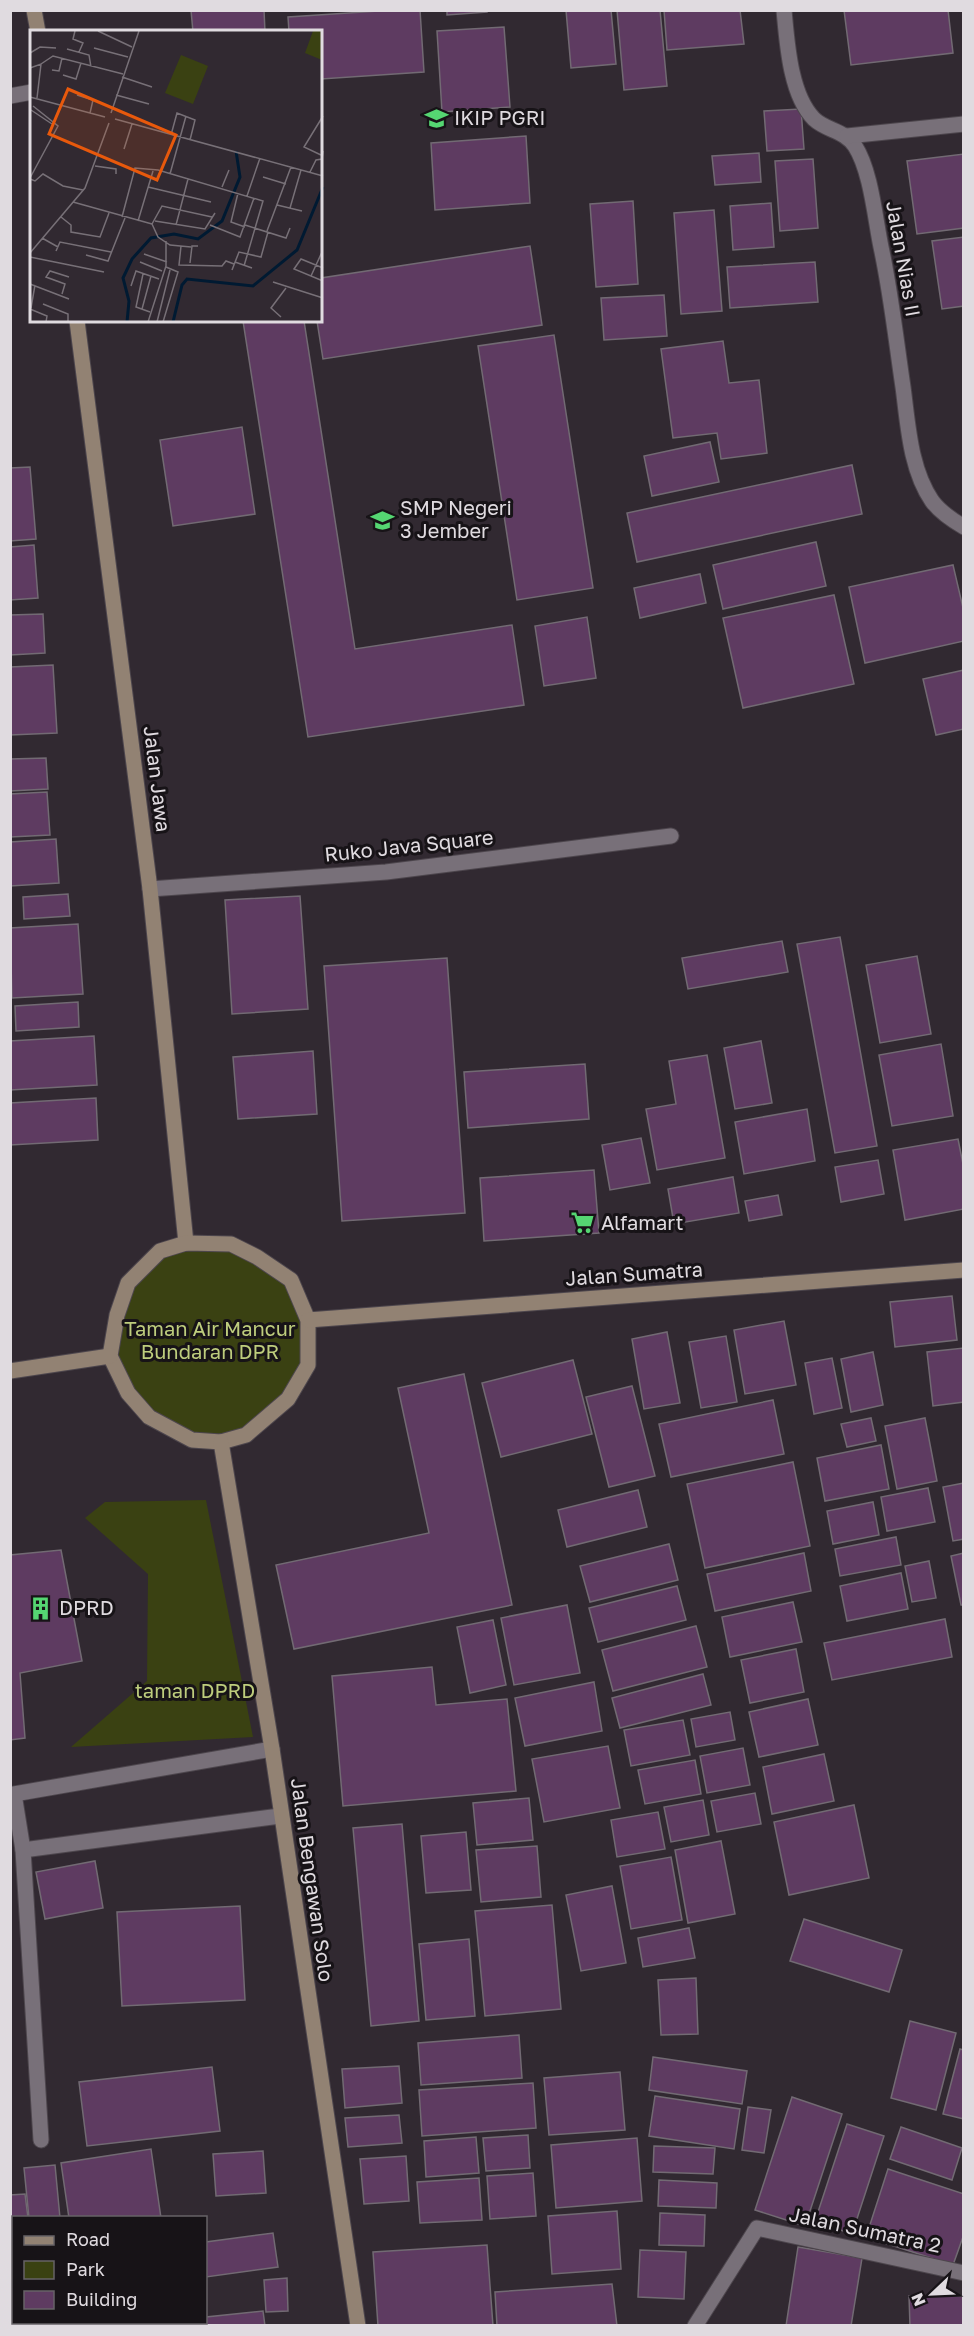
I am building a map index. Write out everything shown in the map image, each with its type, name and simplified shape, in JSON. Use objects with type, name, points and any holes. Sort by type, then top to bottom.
[{"type":"main road","points":[[34,10],[38,30]]},
{"type":"main road","name":"Jalan Jawa","points":[[77,322],[150,889],[186,1243]]},
{"type":"main road","points":[[186,1243],[231,1244],[257,1257],[291,1280],[308,1320],[308,1365],[288,1399],[246,1435],[221,1442],[192,1440],[150,1417],[128,1393],[110,1356],[117,1315],[128,1283],[160,1251],[186,1243]]},
{"type":"main road","name":"Jalan Sumatra","points":[[308,1320],[963,1270]]},
{"type":"main road","points":[[10,1371],[110,1356]]},
{"type":"main road","name":"Jalan Bengawan Solo","points":[[221,1442],[272,1749],[280,1816],[358,2325]]},
{"type":"street","points":[[784,10],[789,55],[795,81],[807,111],[821,124],[847,136],[963,124]]},
{"type":"street","points":[[10,96],[30,92]]},
{"type":"street","name":"Jalan Nias II","points":[[847,136],[860,156],[872,201],[886,271],[911,442],[919,471],[932,500],[941,512],[963,527]]},
{"type":"street","name":"Ruko Java Square","points":[[150,889],[386,872],[670,836]]},
{"type":"street","points":[[41,2140],[23,1850],[15,1794],[272,1749]]},
{"type":"street","points":[[23,1850],[280,1816]]},
{"type":"street","name":"Jalan Sumatra 2","points":[[695,2325],[757,2228],[963,2273]]},
{"type":"green space","name":"Taman Air Mancur Bundaran DPR","points":[[231,1244],[291,1280],[308,1320],[308,1365],[246,1435],[192,1440],[149,1417],[110,1356],[128,1283],[160,1251]]},
{"type":"green space","name":"taman DPRD","points":[[206,1500],[253,1737],[71,1747],[147,1681],[148,1574],[85,1518],[105,1502]]},
{"type":"building","points":[[191,10],[264,10],[265,30],[193,30]]},
{"type":"building","points":[[420,10],[424,72],[322,79],[322,30],[289,30],[288,17]]},
{"type":"building","points":[[447,10],[487,10],[487,12],[447,15]]},
{"type":"building","points":[[566,10],[611,10],[616,64],[571,68]]},
{"type":"building","points":[[617,10],[660,10],[667,86],[624,90]]},
{"type":"building","points":[[664,10],[740,10],[744,44],[667,50]]},
{"type":"building","points":[[844,10],[948,10],[953,53],[851,65]]},
{"type":"building","points":[[504,27],[510,107],[442,112],[437,31]]},
{"type":"building","points":[[801,109],[804,149],[767,151],[764,111]]},
{"type":"building","points":[[526,136],[530,203],[435,210],[431,143]]},
{"type":"building","points":[[759,153],[761,182],[715,185],[712,156]]},
{"type":"building","points":[[964,154],[964,228],[917,234],[907,161]]},
{"type":"building","points":[[813,159],[818,228],[780,231],[775,161]]},
{"type":"building","points":[[633,201],[638,284],[596,287],[590,204]]},
{"type":"building","points":[[771,203],[774,247],[733,250],[730,206]]},
{"type":"building","points":[[714,210],[722,311],[681,314],[674,213]]},
{"type":"building","points":[[964,237],[964,306],[942,309],[932,241]]},
{"type":"building","points":[[530,246],[542,325],[323,359],[317,322],[322,322],[322,278]]},
{"type":"building","points":[[815,262],[818,302],[730,308],[727,267]]},
{"type":"building","points":[[664,295],[667,336],[604,340],[601,298]]},
{"type":"building","points":[[243,322],[304,322],[355,649],[512,625],[524,705],[308,737]]},
{"type":"building","points":[[554,335],[593,588],[517,600],[478,346]]},
{"type":"building","points":[[723,341],[729,383],[759,380],[767,453],[721,459],[717,433],[673,438],[661,349]]},
{"type":"building","points":[[242,427],[255,514],[173,526],[160,440]]},
{"type":"building","points":[[710,442],[719,482],[652,496],[644,456]]},
{"type":"building","points":[[852,465],[862,514],[637,562],[627,513]]},
{"type":"building","points":[[30,467],[36,539],[10,541],[10,468]]},
{"type":"building","points":[[816,542],[826,586],[723,609],[713,565]]},
{"type":"building","points":[[34,545],[38,598],[10,600],[10,547]]},
{"type":"building","points":[[953,565],[964,612],[964,641],[865,663],[849,587]]},
{"type":"building","points":[[700,574],[706,603],[640,618],[634,588]]},
{"type":"building","points":[[834,595],[854,684],[743,708],[723,618]]},
{"type":"building","points":[[43,614],[45,653],[10,655],[10,615]]},
{"type":"building","points":[[587,617],[596,678],[544,686],[535,626]]},
{"type":"building","points":[[53,665],[57,733],[10,735],[10,667]]},
{"type":"building","points":[[964,670],[964,729],[936,735],[923,679]]},
{"type":"building","points":[[46,758],[48,789],[10,791],[10,759]]},
{"type":"building","points":[[47,792],[50,835],[10,837],[10,794]]},
{"type":"building","points":[[56,839],[59,883],[10,886],[10,842]]},
{"type":"building","points":[[68,894],[70,916],[24,919],[23,897]]},
{"type":"building","points":[[300,896],[308,1009],[232,1014],[225,900]]},
{"type":"building","points":[[78,924],[83,994],[12,998],[10,928]]},
{"type":"building","points":[[840,937],[877,1146],[835,1153],[797,944]]},
{"type":"building","points":[[782,941],[788,972],[688,989],[682,958]]},
{"type":"building","points":[[917,956],[931,1034],[880,1043],[866,965]]},
{"type":"building","points":[[447,958],[465,1213],[342,1221],[324,966]]},
{"type":"building","points":[[78,1002],[79,1027],[16,1031],[15,1006]]},
{"type":"building","points":[[94,1036],[97,1085],[10,1090],[10,1041]]},
{"type":"building","points":[[761,1041],[772,1103],[735,1109],[724,1048]]},
{"type":"building","points":[[941,1044],[953,1116],[892,1126],[879,1055]]},
{"type":"building","points":[[313,1051],[317,1114],[238,1119],[233,1057]]},
{"type":"building","points":[[707,1055],[725,1158],[657,1170],[646,1109],[676,1104],[669,1061]]},
{"type":"building","points":[[585,1064],[589,1119],[468,1128],[464,1072]]},
{"type":"building","points":[[96,1098],[98,1140],[10,1145],[10,1103]]},
{"type":"building","points":[[807,1109],[815,1161],[744,1174],[735,1122]]},
{"type":"building","points":[[641,1138],[650,1183],[610,1190],[602,1145]]},
{"type":"building","points":[[958,1139],[964,1169],[964,1209],[905,1220],[893,1150]]},
{"type":"building","points":[[878,1160],[884,1194],[841,1202],[835,1167]]},
{"type":"building","points":[[594,1170],[599,1233],[484,1241],[480,1178]]},
{"type":"building","points":[[733,1177],[739,1213],[674,1224],[668,1189]]},
{"type":"building","points":[[778,1195],[782,1215],[749,1221],[745,1201]]},
{"type":"building","points":[[952,1296],[957,1340],[895,1347],[890,1302]]},
{"type":"building","points":[[784,1321],[796,1385],[745,1394],[734,1330]]},
{"type":"building","points":[[667,1332],[680,1403],[644,1409],[632,1339]]},
{"type":"building","points":[[726,1336],[737,1402],[701,1408],[689,1342]]},
{"type":"building","points":[[964,1348],[964,1402],[933,1406],[927,1352]]},
{"type":"building","points":[[873,1352],[883,1405],[851,1412],[841,1359]]},
{"type":"building","points":[[832,1358],[842,1408],[814,1414],[805,1363]]},
{"type":"building","points":[[573,1360],[592,1434],[501,1457],[482,1383]]},
{"type":"building","points":[[464,1374],[512,1605],[294,1649],[276,1565],[429,1533],[398,1388]]},
{"type":"building","points":[[632,1386],[655,1476],[609,1487],[586,1397]]},
{"type":"building","points":[[773,1400],[784,1454],[671,1477],[659,1424]]},
{"type":"building","points":[[871,1418],[876,1441],[847,1447],[841,1424]]},
{"type":"building","points":[[925,1418],[937,1481],[897,1489],[885,1426]]},
{"type":"building","points":[[881,1445],[889,1489],[825,1501],[817,1458]]},
{"type":"building","points":[[793,1462],[810,1546],[705,1568],[687,1484]]},
{"type":"building","points":[[964,1483],[964,1539],[953,1541],[943,1487]]},
{"type":"building","points":[[928,1488],[935,1522],[887,1531],[881,1497]]},
{"type":"building","points":[[638,1490],[647,1527],[567,1547],[558,1510]]},
{"type":"building","points":[[873,1502],[879,1535],[833,1544],[827,1511]]},
{"type":"building","points":[[896,1537],[901,1565],[840,1576],[835,1549]]},
{"type":"building","points":[[669,1544],[678,1580],[590,1602],[580,1566]]},
{"type":"building","name":"DPRD","points":[[61,1550],[82,1661],[20,1673],[25,1738],[10,1740],[10,1555]]},
{"type":"building","points":[[804,1553],[811,1591],[715,1611],[707,1574]]},
{"type":"building","points":[[964,1553],[964,1605],[961,1605],[951,1556]]},
{"type":"building","points":[[929,1561],[936,1598],[912,1602],[905,1566]]},
{"type":"building","points":[[901,1573],[908,1609],[847,1621],[840,1586]]},
{"type":"building","points":[[677,1586],[686,1620],[598,1642],[589,1608]]},
{"type":"building","points":[[793,1602],[802,1642],[730,1657],[722,1617]]},
{"type":"building","points":[[567,1605],[580,1673],[514,1685],[501,1618]]},
{"type":"building","points":[[945,1619],[952,1657],[832,1680],[824,1643]]},
{"type":"building","points":[[493,1620],[506,1685],[470,1693],[457,1627]]},
{"type":"building","points":[[696,1626],[707,1667],[613,1691],[602,1650]]},
{"type":"building","points":[[796,1649],[804,1692],[750,1703],[741,1660]]},
{"type":"building","points":[[432,1667],[436,1705],[507,1699],[516,1791],[343,1806],[332,1676]]},
{"type":"building","points":[[703,1674],[711,1705],[620,1728],[612,1698]]},
{"type":"building","points":[[594,1682],[602,1731],[525,1746],[515,1698]]},
{"type":"building","points":[[808,1699],[818,1745],[759,1757],[749,1712]]},
{"type":"building","points":[[730,1712],[735,1740],[696,1747],[691,1719]]},
{"type":"building","points":[[683,1720],[690,1755],[631,1766],[624,1730]]},
{"type":"building","points":[[608,1746],[620,1808],[544,1822],[532,1759]]},
{"type":"building","points":[[743,1748],[750,1785],[707,1793],[700,1756]]},
{"type":"building","points":[[824,1754],[834,1801],[772,1814],[763,1767]]},
{"type":"building","points":[[695,1760],[701,1794],[645,1804],[638,1770]]},
{"type":"building","points":[[755,1793],[761,1824],[717,1832],[711,1801]]},
{"type":"building","points":[[529,1798],[533,1840],[477,1845],[473,1803]]},
{"type":"building","points":[[703,1800],[709,1835],[671,1842],[664,1807]]},
{"type":"building","points":[[854,1805],[869,1878],[789,1895],[774,1822]]},
{"type":"building","points":[[658,1812],[665,1849],[617,1857],[611,1820]]},
{"type":"building","points":[[402,1824],[419,2021],[371,2026],[353,1828]]},
{"type":"building","points":[[466,1832],[471,1890],[426,1893],[421,1836]]},
{"type":"building","points":[[721,1841],[735,1914],[688,1923],[675,1850]]},
{"type":"building","points":[[537,1846],[541,1897],[481,1902],[476,1850]]},
{"type":"building","points":[[671,1857],[682,1920],[631,1929],[620,1866]]},
{"type":"building","points":[[95,1861],[103,1908],[45,1919],[36,1872]]},
{"type":"building","points":[[612,1886],[626,1963],[581,1971],[566,1895]]},
{"type":"building","points":[[552,1905],[561,2009],[485,2016],[475,1911]]},
{"type":"building","points":[[240,1906],[245,2000],[122,2006],[117,1912]]},
{"type":"building","points":[[804,1919],[902,1950],[889,1992],[790,1961]]},
{"type":"building","points":[[689,1928],[695,1958],[643,1967],[638,1938]]},
{"type":"building","points":[[469,1939],[475,2016],[426,2020],[419,1944]]},
{"type":"building","points":[[696,1978],[698,2034],[661,2035],[658,1980]]},
{"type":"building","points":[[910,2021],[956,2033],[936,2110],[891,2098]]},
{"type":"building","points":[[519,2035],[522,2078],[421,2085],[418,2043]]},
{"type":"building","points":[[960,2049],[964,2050],[964,2119],[943,2114]]},
{"type":"building","points":[[653,2057],[747,2071],[742,2104],[649,2090]]},
{"type":"building","points":[[399,2066],[402,2103],[345,2108],[342,2069]]},
{"type":"building","points":[[212,2067],[220,2131],[87,2146],[79,2082]]},
{"type":"building","points":[[620,2072],[625,2130],[549,2135],[544,2078]]},
{"type":"building","points":[[533,2083],[536,2128],[422,2136],[419,2090]]},
{"type":"building","points":[[655,2096],[740,2109],[734,2149],[649,2136]]},
{"type":"building","points":[[792,2097],[842,2114],[805,2226],[755,2210]]},
{"type":"building","points":[[748,2107],[771,2110],[764,2153],[742,2150]]},
{"type":"building","points":[[399,2115],[402,2143],[348,2147],[345,2118]]},
{"type":"building","points":[[847,2124],[884,2136],[852,2234],[815,2221]]},
{"type":"building","points":[[901,2127],[962,2148],[952,2180],[890,2159]]},
{"type":"building","points":[[528,2135],[530,2168],[486,2171],[483,2138]]},
{"type":"building","points":[[476,2137],[479,2173],[426,2177],[424,2141]]},
{"type":"building","points":[[637,2138],[642,2201],[556,2208],[551,2145]]},
{"type":"building","points":[[654,2146],[715,2148],[713,2174],[653,2172]]},
{"type":"building","points":[[151,2149],[161,2216],[69,2216],[61,2163]]},
{"type":"building","points":[[263,2151],[266,2193],[216,2196],[213,2154]]},
{"type":"building","points":[[406,2156],[409,2201],[364,2204],[360,2159]]},
{"type":"building","points":[[55,2165],[60,2216],[29,2216],[24,2168]]},
{"type":"building","points":[[888,2169],[964,2194],[964,2234],[953,2265],[866,2237]]},
{"type":"building","points":[[533,2173],[536,2216],[490,2219],[487,2176]]},
{"type":"building","points":[[479,2178],[482,2220],[420,2223],[417,2182]]},
{"type":"building","points":[[659,2180],[717,2183],[716,2208],[658,2206]]},
{"type":"building","points":[[25,2194],[28,2216],[12,2216],[12,2258],[10,2258],[10,2195]]},
{"type":"building","points":[[617,2211],[621,2269],[552,2274],[548,2216]]},
{"type":"building","points":[[660,2213],[705,2215],[704,2246],[659,2245]]},
{"type":"building","points":[[273,2233],[278,2267],[207,2277],[207,2242]]},
{"type":"building","points":[[487,2245],[493,2326],[378,2326],[373,2252]]},
{"type":"building","points":[[798,2247],[862,2258],[851,2326],[786,2326]]},
{"type":"building","points":[[640,2250],[686,2252],[684,2299],[638,2297]]},
{"type":"building","points":[[287,2278],[288,2311],[266,2312],[264,2280]]},
{"type":"building","points":[[612,2284],[617,2326],[497,2326],[495,2292]]},
{"type":"building","points":[[909,2296],[964,2296],[964,2326],[910,2326]]},
{"type":"building","points":[[263,2311],[265,2326],[124,2326],[207,2324],[207,2317]]},
{"type":"place","name":"IKIP PGRI","points":[[436,118]]},
{"type":"place","name":"SMP Negeri 3 Jember","points":[[382,520]]},
{"type":"place","name":"Alfamart","points":[[583,1223]]},
{"type":"place","name":"DPRD","points":[[41,1608]]}]
